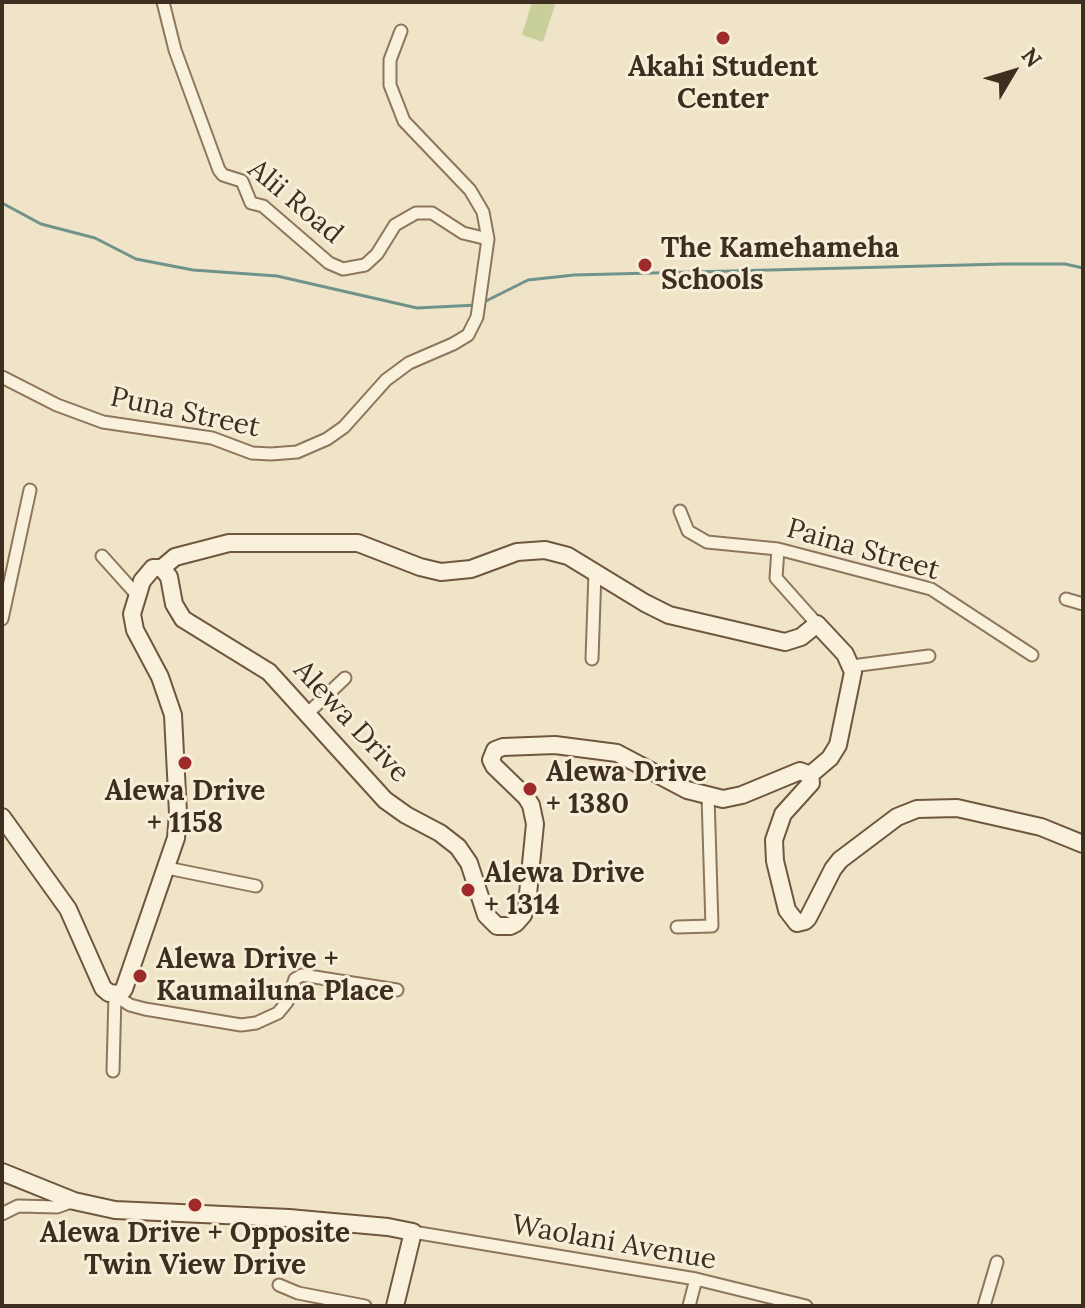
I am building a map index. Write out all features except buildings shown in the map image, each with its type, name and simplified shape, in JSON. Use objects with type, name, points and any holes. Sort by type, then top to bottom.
[{"type":"street","name":"Alii Road","points":[[163,2],[175,50],[219,170],[223,175],[242,181],[251,203],[263,206],[329,263],[343,269],[365,265],[377,254],[395,225],[416,213],[432,213],[463,233],[488,239]]},
{"type":"street","points":[[401,31],[390,60],[390,85],[404,121],[470,190],[483,212],[488,239]]},
{"type":"street","name":"Puna Street","points":[[2,377],[57,405],[103,422],[212,438],[252,453],[297,452],[327,439],[344,427],[386,380],[409,363],[468,335],[477,317],[488,239]]},
{"type":"street","points":[[2,619],[30,490]]},
{"type":"street","name":"Paina Street","points":[[680,511],[688,531],[707,542],[778,549],[931,589],[1032,655]]},
{"type":"street","points":[[115,995],[124,989],[176,838],[178,813],[173,715],[160,677],[135,630],[132,614],[147,572],[153,568],[162,568],[175,557],[217,545],[339,541],[367,545],[432,571],[452,572],[537,549],[560,553],[660,611],[719,627],[785,642],[801,637],[817,624]]},
{"type":"street","points":[[778,549],[776,578],[845,654],[852,666],[853,680],[838,745],[830,758],[810,775],[811,783],[783,814],[774,840],[775,861],[787,910],[797,923],[808,918],[840,860],[897,817],[917,809],[957,808],[1041,827],[1083,844]]},
{"type":"street","points":[[102,556],[137,595]]},
{"type":"street","name":"Alewa Drive","points":[[162,568],[169,577],[174,604],[183,619],[269,672],[385,800],[458,847],[469,863],[486,915],[497,926],[510,926],[523,915],[527,904],[535,824],[534,813],[526,797],[494,766],[491,760],[495,750],[555,745],[617,753],[687,790],[708,796],[735,797],[800,771],[810,775]]},
{"type":"street","points":[[592,659],[595,572]]},
{"type":"street","points":[[1066,599],[1083,604]]},
{"type":"street","points":[[852,666],[929,656]]},
{"type":"street","points":[[308,713],[345,678]]},
{"type":"street","points":[[677,927],[712,926],[708,796]]},
{"type":"street","points":[[2,817],[60,895],[77,926],[100,982],[109,993],[130,1005],[241,1025],[256,1023],[278,1013],[287,1002],[295,979],[302,975],[397,990]]},
{"type":"street","points":[[167,868],[256,886]]},
{"type":"street","points":[[113,1071],[115,995]]},
{"type":"street","points":[[2,1172],[74,1201],[115,1210],[289,1218],[413,1232],[395,1306]]},
{"type":"street","points":[[2,1214],[18,1206],[57,1207],[74,1201]]},
{"type":"street","name":"Waolani Avenue","points":[[413,1232],[696,1279],[806,1306]]},
{"type":"street","points":[[984,1306],[997,1262]]},
{"type":"street","points":[[689,1306],[696,1279]]},
{"type":"street","points":[[279,1285],[298,1293],[365,1306]]},
{"type":"green space","points":[[532,2],[556,2],[543,42],[522,35]]},
{"type":"waterway","points":[[2,203],[41,224],[95,238],[136,259],[193,270],[277,276],[417,308],[477,305]]},
{"type":"waterway","points":[[484,302],[528,280],[574,275],[1004,264],[1065,264],[1083,268]]},
{"type":"place","name":"Akahi Student Center","points":[[723,38]]},
{"type":"place","name":"The Kamehameha Schools","points":[[645,265]]},
{"type":"place","name":"Alewa Drive + 1158","points":[[185,763]]},
{"type":"place","name":"Alewa Drive + 1380","points":[[530,789]]},
{"type":"place","name":"Alewa Drive + 1314","points":[[468,890]]},
{"type":"place","name":"Alewa Drive + Kaumailuna Place","points":[[140,976]]},
{"type":"place","name":"Alewa Drive + Opposite Twin View Drive","points":[[195,1205]]}]
